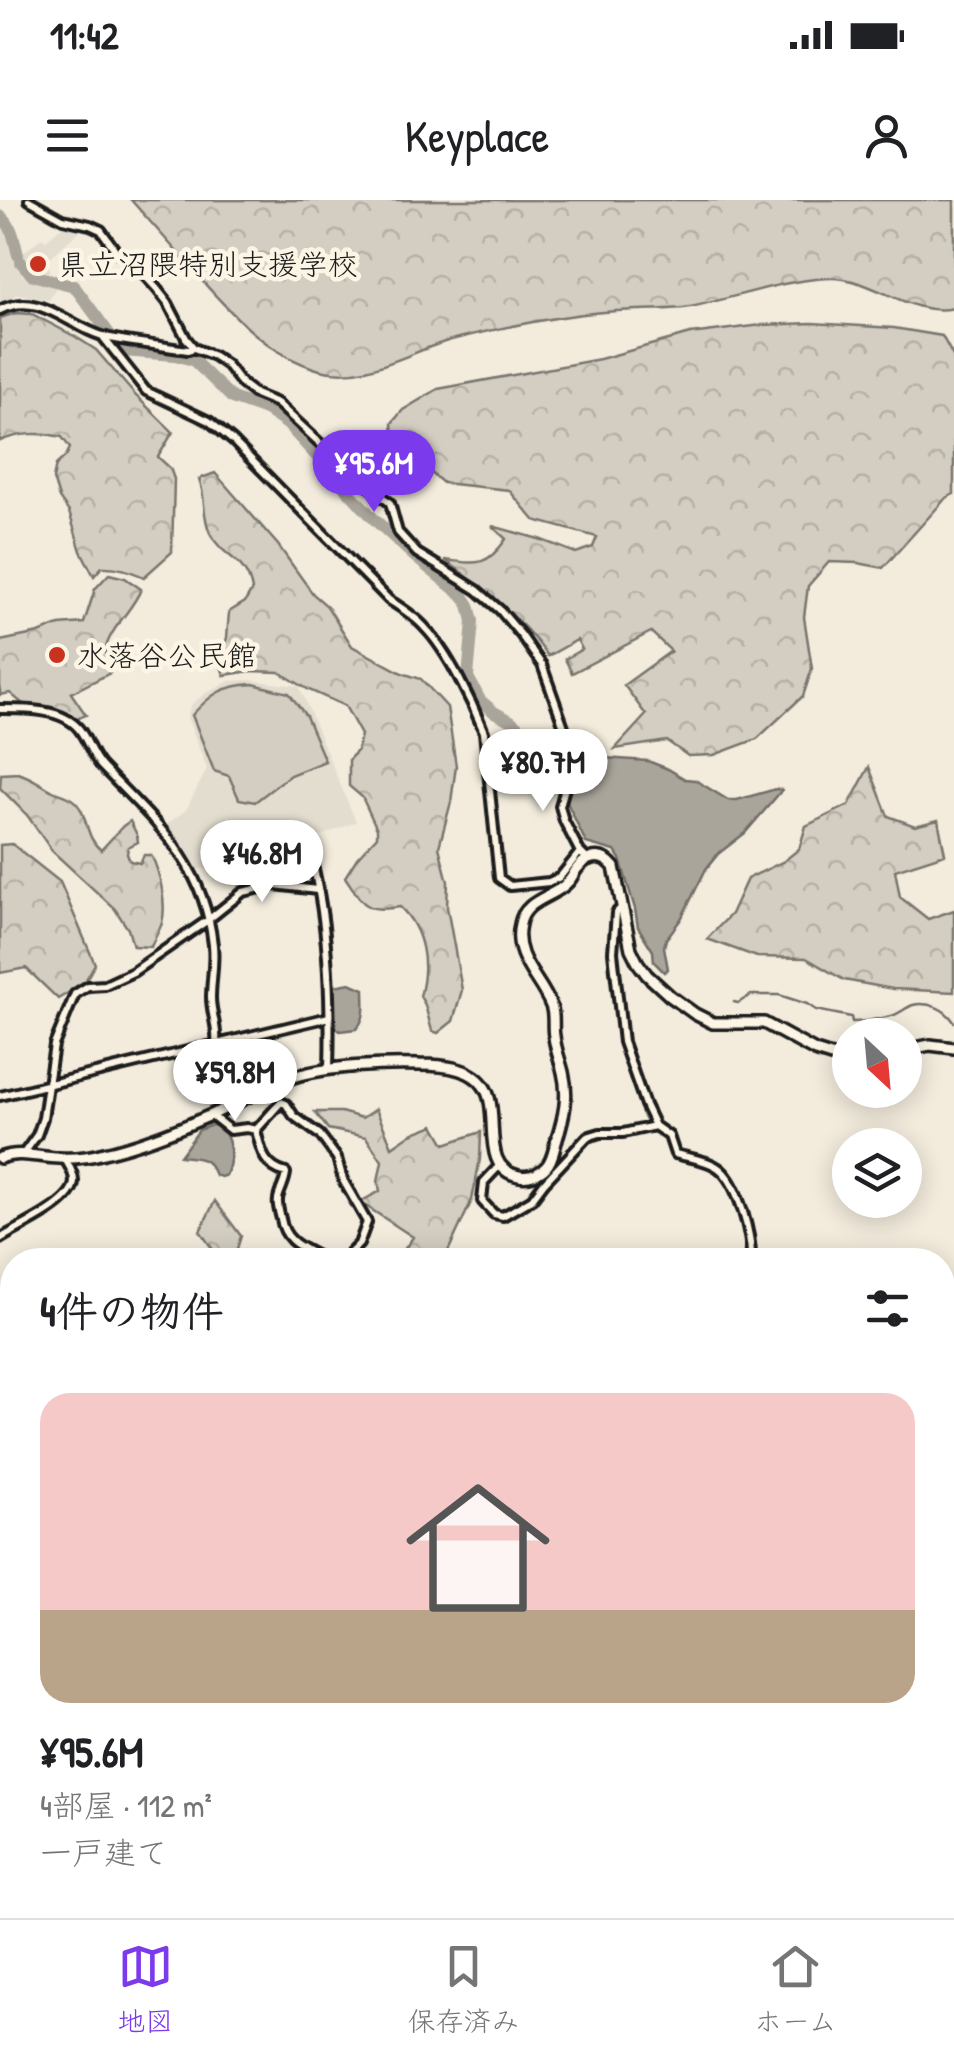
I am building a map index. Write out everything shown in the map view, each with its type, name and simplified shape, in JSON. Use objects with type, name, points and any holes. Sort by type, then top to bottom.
[{"type":"main road","points":[[0,1158],[24,1153],[65,1159],[105,1153],[211,1115],[296,1075],[362,1066],[422,1064],[471,1074],[482,1084],[490,1097],[493,1147],[500,1165],[516,1176],[536,1174],[550,1161],[567,1099],[552,1006],[530,973],[518,941],[518,929],[522,914],[567,886],[583,856],[608,860],[614,867],[626,934],[638,963],[670,996],[713,1023],[764,1023],[815,1052],[832,1056]]},
{"type":"main road","points":[[922,1047],[954,1048]]},
{"type":"street","points":[[29,200],[63,219],[101,230],[116,251],[157,288],[194,348],[228,365],[242,384],[277,403],[299,422],[390,503],[398,532],[417,553],[477,590],[521,635],[542,665],[574,755],[560,806],[583,856],[560,877],[510,886],[500,878],[484,732],[433,637],[411,614],[388,600],[209,421],[146,391],[109,337]]},
{"type":"street","points":[[0,310],[26,302],[109,337],[194,348]]},
{"type":"street","points":[[0,709],[46,712],[79,729],[102,767],[177,846],[194,876],[208,920],[213,946],[211,1001],[216,1043]]},
{"type":"street","points":[[304,836],[325,935],[329,1070]]},
{"type":"street","points":[[24,1153],[43,1118],[54,1045],[75,994],[133,972],[243,892],[263,886],[317,890]]},
{"type":"street","points":[[622,906],[616,914],[614,939],[620,1020],[623,1042],[645,1105],[655,1126],[669,1136],[675,1154],[722,1171],[748,1226],[750,1248]]},
{"type":"street","points":[[0,1096],[329,1017]]},
{"type":"street","points":[[256,1130],[281,1102],[320,1135],[338,1158],[343,1180],[367,1222],[355,1248]]},
{"type":"street","points":[[211,1115],[230,1130],[256,1130]]},
{"type":"street","points":[[500,1165],[484,1182],[482,1201],[494,1214],[503,1216],[532,1199],[587,1137],[655,1126]]},
{"type":"street","points":[[256,1130],[266,1162],[274,1170],[286,1172],[277,1199],[283,1232],[299,1248]]},
{"type":"street","points":[[0,1238],[63,1202],[74,1182],[65,1159]]},
{"type":"street","points":[[536,1174],[544,1183]]},
{"type":"shaded area","name":"県立沼隈特別支援学校","points":[[0,220],[9,231],[17,258],[42,237],[46,240],[62,223],[83,228],[47,260],[50,271],[45,275],[35,272],[24,258],[19,262],[21,275],[58,284],[49,300],[17,294],[0,305]]},
{"type":"shaded area","points":[[230,681],[299,686],[356,822],[221,876],[207,869],[194,869],[166,825],[186,810],[207,769],[187,717],[191,705]]},
{"type":"shaded area","points":[[589,759],[648,761],[695,780],[728,800],[782,790],[745,833],[706,869],[681,919],[666,939],[668,969],[664,972],[654,962],[653,951],[638,927],[620,859],[615,851],[586,843],[566,800],[577,768]]},
{"type":"shaded area","points":[[350,983],[364,989],[363,1015],[356,1029],[340,1031],[333,1025],[329,987]]},
{"type":"shaded area","points":[[219,1126],[227,1136],[230,1149],[228,1169],[221,1177],[202,1160],[180,1156],[199,1130]]},
{"type":"green space","points":[[131,200],[954,200],[954,308],[923,308],[847,280],[813,279],[690,307],[590,313],[520,325],[451,340],[370,369],[337,373],[301,363],[251,331]]},
{"type":"green space","points":[[32,314],[96,350],[173,432],[158,457],[170,468],[174,479],[172,552],[144,577],[108,567],[102,567],[94,576],[53,479],[56,465],[70,448],[62,437],[31,434],[0,441],[0,318]]},
{"type":"green space","points":[[812,323],[894,328],[942,336],[954,358],[954,494],[946,498],[883,568],[829,562],[808,586],[804,617],[812,669],[803,696],[757,739],[714,755],[688,756],[667,741],[615,749],[646,715],[624,685],[671,651],[651,632],[572,673],[565,659],[582,649],[577,640],[548,656],[501,604],[445,560],[480,562],[493,555],[506,539],[492,526],[576,553],[593,547],[597,537],[534,520],[509,490],[443,483],[401,447],[393,437],[392,423],[403,410],[438,389],[600,359],[690,334]]},
{"type":"green space","points":[[215,473],[327,606],[352,646],[421,679],[447,707],[456,766],[439,847],[448,882],[447,907],[462,990],[453,1021],[438,1033],[432,1031],[420,996],[424,960],[415,926],[400,907],[379,909],[366,905],[345,877],[377,836],[377,829],[362,797],[349,786],[349,759],[357,751],[361,735],[345,706],[279,672],[224,675],[219,660],[227,638],[229,612],[245,602],[252,590],[240,564],[210,533],[199,479]]},
{"type":"green space","points":[[109,574],[125,578],[141,589],[108,641],[110,673],[71,693],[86,715],[72,721],[32,704],[24,705],[10,693],[0,695],[0,641],[59,625],[84,623],[95,589]]},
{"type":"green space","points":[[253,684],[289,693],[306,716],[325,761],[290,775],[255,802],[239,799],[229,776],[214,771],[192,715],[219,692]]},
{"type":"green space","points":[[869,767],[888,816],[915,826],[938,820],[945,854],[895,870],[900,897],[928,919],[954,910],[954,992],[893,989],[844,980],[806,958],[757,957],[707,939],[731,914],[747,879],[799,849],[806,826],[849,805]]},
{"type":"green space","points":[[18,773],[75,801],[101,850],[130,821],[138,842],[128,847],[130,861],[140,863],[144,855],[151,855],[162,888],[162,923],[151,947],[133,946],[115,909],[52,851],[27,815],[0,788],[1,774]]},
{"type":"green space","points":[[12,844],[60,882],[95,964],[84,983],[58,999],[26,968],[0,973],[0,845]]},
{"type":"green space","points":[[376,1109],[392,1147],[434,1125],[445,1144],[481,1132],[472,1200],[450,1248],[405,1248],[413,1237],[360,1202],[380,1191],[382,1161],[366,1137],[328,1129],[315,1112],[341,1112],[362,1118]]},
{"type":"green space","points":[[215,1201],[241,1236],[237,1248],[212,1248],[200,1231]]},
{"type":"waterway","points":[[0,216],[10,228],[18,255]]},
{"type":"waterway","points":[[21,262],[32,275],[74,286],[122,351],[193,360],[232,398],[266,410],[287,424],[374,519],[463,596],[473,621],[468,677],[480,700],[511,721],[565,769]]},
{"type":"waterway","points":[[734,1002],[751,995],[779,995],[816,1010],[851,1017],[852,1022],[891,1016],[913,1005],[925,1004],[941,1010],[954,1022]]},
{"type":"place","name":"県立沼隈特別支援学校","points":[[38,264]]},
{"type":"place","name":"水落谷公民館","points":[[57,655]]}]
